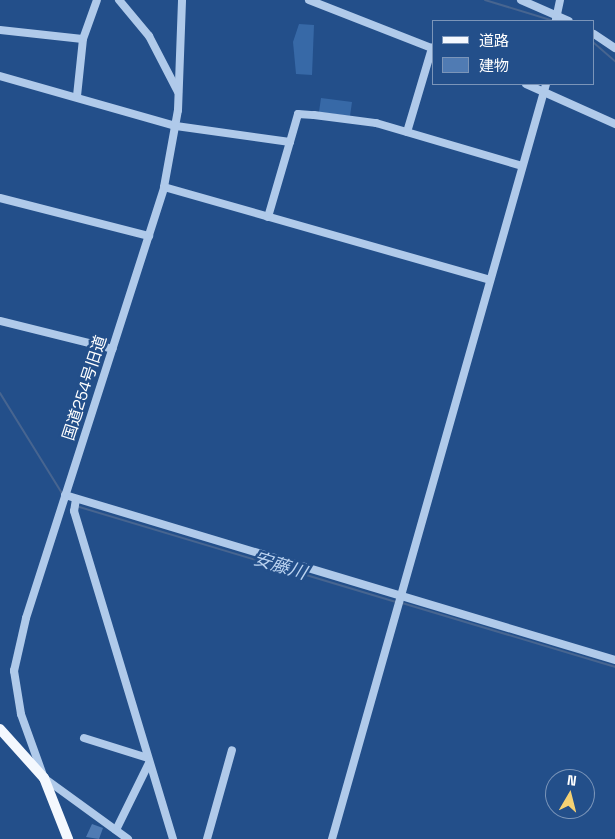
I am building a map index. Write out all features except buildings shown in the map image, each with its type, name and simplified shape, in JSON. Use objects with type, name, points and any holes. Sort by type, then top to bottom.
[{"type":"main road","points":[[0,729],[44,778],[68,839]]},
{"type":"street","points":[[77,96],[84,39],[96,0]]},
{"type":"street","points":[[120,0],[149,36],[179,94]]},
{"type":"street","name":"国道254号旧道","points":[[44,778],[21,714],[14,671],[65,495],[164,187],[176,126],[182,0]]},
{"type":"street","points":[[309,0],[432,49]]},
{"type":"street","points":[[521,0],[556,19],[560,0]]},
{"type":"street","points":[[0,30],[84,39]]},
{"type":"street","points":[[595,35],[615,48]]},
{"type":"street","points":[[407,132],[432,52]]},
{"type":"street","points":[[0,76],[77,96],[176,126],[290,142]]},
{"type":"street","points":[[532,85],[545,87],[615,124]]},
{"type":"street","points":[[332,839],[545,87]]},
{"type":"street","points":[[268,216],[298,114],[376,123],[522,166]]},
{"type":"street","points":[[164,187],[490,280]]},
{"type":"street","points":[[0,198],[149,236]]},
{"type":"street","points":[[0,321],[113,349]]},
{"type":"street","points":[[65,495],[615,660]]},
{"type":"street","points":[[76,499],[74,511],[173,839]]},
{"type":"street","points":[[84,738],[149,761]]},
{"type":"street","points":[[207,839],[232,750]]},
{"type":"street","points":[[116,830],[149,761]]},
{"type":"street","points":[[44,778],[128,839]]},
{"type":"shaded area","points":[[299,24],[314,25],[312,75],[296,74],[293,42]]},
{"type":"shaded area","points":[[321,98],[352,102],[350,116],[319,112]]},
{"type":"waterway","points":[[485,0],[551,20]]},
{"type":"waterway","points":[[595,44],[615,61]]},
{"type":"waterway","name":"安藤川","points":[[0,393],[63,495]]},
{"type":"waterway","name":"安藤川","points":[[76,506],[397,602]]},
{"type":"waterway","name":"安藤川","points":[[402,603],[615,667]]}]
